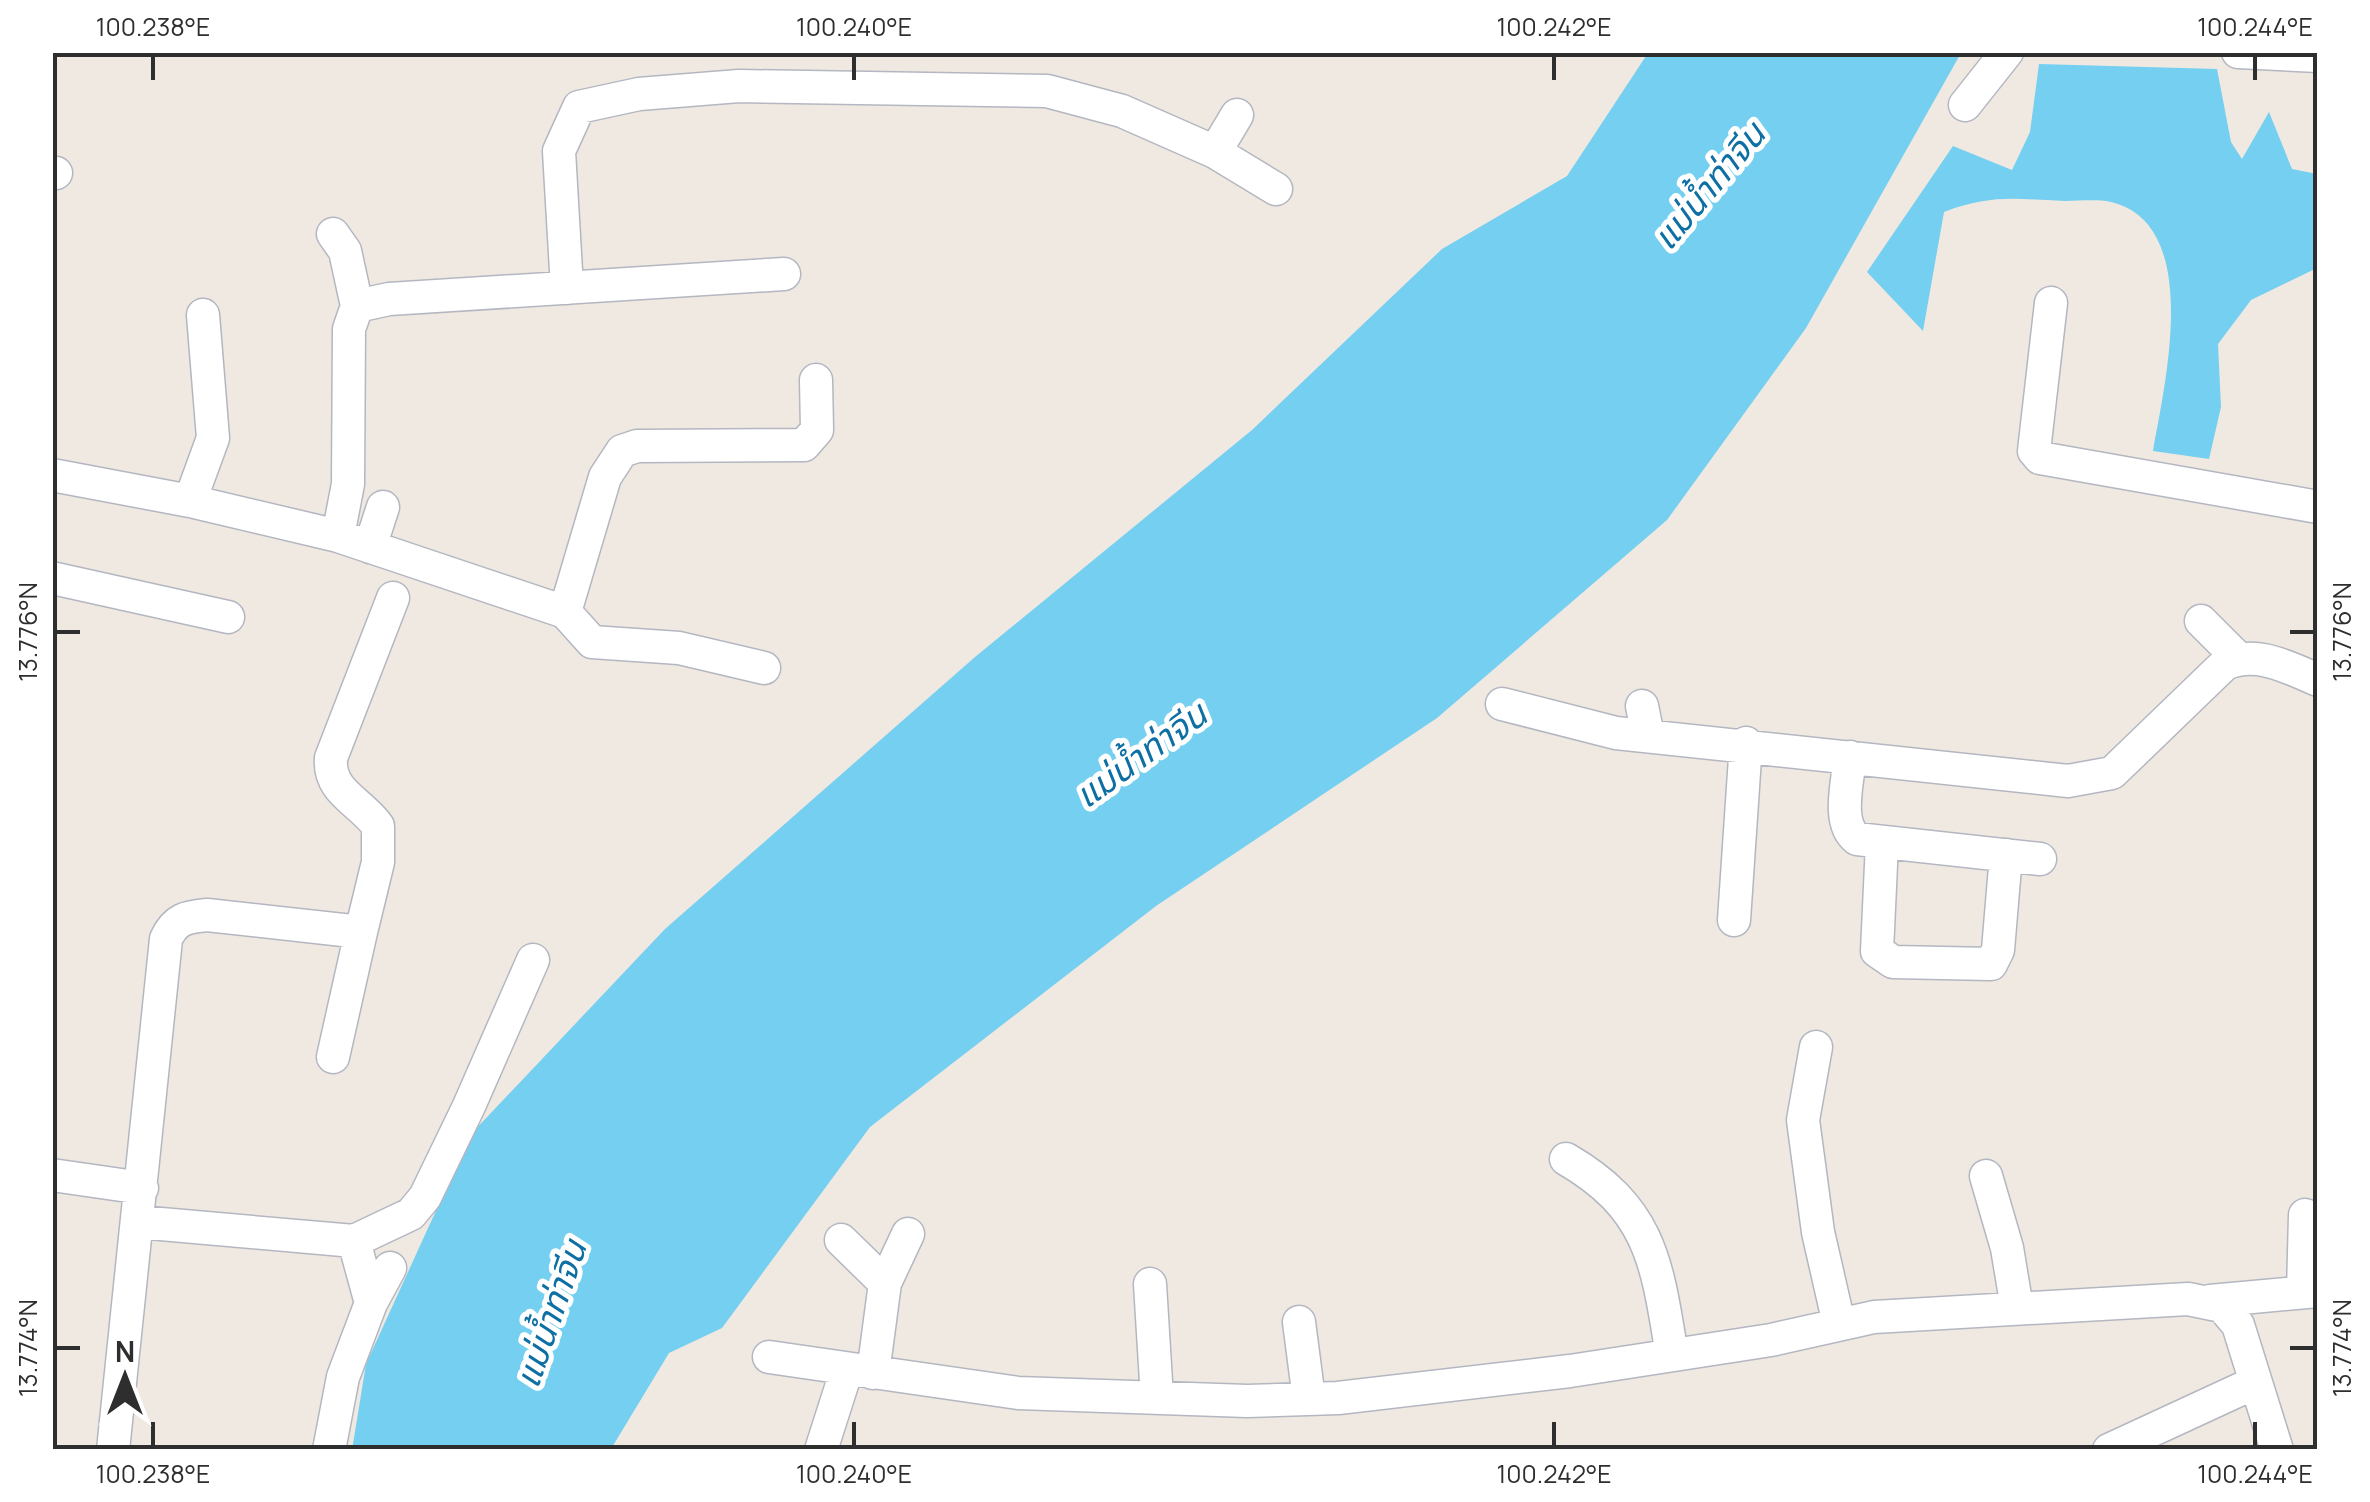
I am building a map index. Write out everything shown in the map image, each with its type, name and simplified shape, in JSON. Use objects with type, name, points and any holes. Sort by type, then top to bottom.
[{"type":"street","points":[[1965,105],[2007,52]]},
{"type":"street","points":[[2238,52],[2318,56]]},
{"type":"street","points":[[566,288],[558,150],[570,120],[590,102],[738,86],[857,84],[1047,91],[1122,111],[1215,152],[1276,188]]},
{"type":"street","points":[[1215,152],[1237,115]]},
{"type":"street","points":[[333,234],[345,251],[358,306],[349,330],[348,484],[338,536]]},
{"type":"street","points":[[358,306],[389,298],[784,274]]},
{"type":"street","points":[[2051,302],[2034,450],[2040,458],[2318,507]]},
{"type":"street","points":[[190,501],[213,438],[203,315]]},
{"type":"street","points":[[565,612],[605,478],[622,450],[637,446],[804,445],[817,430],[816,380]]},
{"type":"street","points":[[52,474],[338,536],[565,612],[592,642],[679,648],[764,668]]},
{"type":"street","points":[[370,546],[383,507]]},
{"type":"street","points":[[52,578],[228,617]]},
{"type":"street","points":[[332,1057],[380,840],[369,813],[335,785],[331,758],[393,598]]},
{"type":"street","points":[[2200,621],[2238,658]]},
{"type":"street","points":[[1502,704],[1578,725],[1645,721],[1746,743],[1850,757],[2032,780],[2093,780],[2112,773],[2134,756],[2225,664],[2238,658],[2280,664],[2318,680]]},
{"type":"street","points":[[1734,920],[1746,743]]},
{"type":"street","points":[[1850,757],[1845,821],[1848,832],[1856,839],[2040,859]]},
{"type":"street","points":[[1882,843],[1876,951],[1893,962],[1973,967],[1991,964],[1998,950],[2006,856]]},
{"type":"street","points":[[113,1450],[166,939],[172,925],[207,914],[361,932]]},
{"type":"street","points":[[138,1222],[354,1242],[411,1214],[425,1196],[533,960]]},
{"type":"street","points":[[1816,1047],[1803,1120],[1818,1232],[1839,1324]]},
{"type":"street","points":[[1566,1159],[1600,1178],[1626,1207],[1645,1239],[1657,1264],[1672,1355]]},
{"type":"street","points":[[52,1175],[142,1188]]},
{"type":"street","points":[[1986,1176],[2007,1248],[2017,1308]]},
{"type":"street","points":[[769,1357],[1018,1393],[1309,1399],[1570,1371],[1839,1324],[2017,1308],[2210,1301],[2310,1291],[2305,1215]]},
{"type":"street","points":[[821,1450],[860,1371],[885,1283],[908,1234]]},
{"type":"street","points":[[841,1240],[885,1283]]},
{"type":"street","points":[[354,1242],[371,1303]]},
{"type":"street","points":[[329,1450],[343,1377],[371,1303],[390,1268]]},
{"type":"street","points":[[1150,1284],[1157,1398]]},
{"type":"street","points":[[2210,1301],[2222,1306],[2238,1324],[2277,1450]]},
{"type":"street","points":[[1299,1322],[1309,1399]]},
{"type":"street","points":[[2109,1450],[2254,1383]]},
{"type":"water","name":"แม่น้ำท่าจีน","points":[[1648,53],[1961,53],[1806,328],[1667,520],[1437,718],[1156,906],[870,1127],[722,1328],[669,1353],[611,1449],[352,1450],[366,1364],[471,1134],[665,929],[975,657],[1252,430],[1442,249],[1567,176]]},
{"type":"water","points":[[2039,64],[2217,69],[2231,142],[2242,159],[2269,112],[2292,169],[2317,174],[2317,268],[2251,300],[2218,344],[2221,407],[2209,459],[2153,451],[2171,311],[2168,274],[2158,241],[2140,216],[2111,202],[2094,200],[2004,199],[1944,212],[1923,331],[1867,272],[1953,146],[2012,170],[2030,132]]}]
